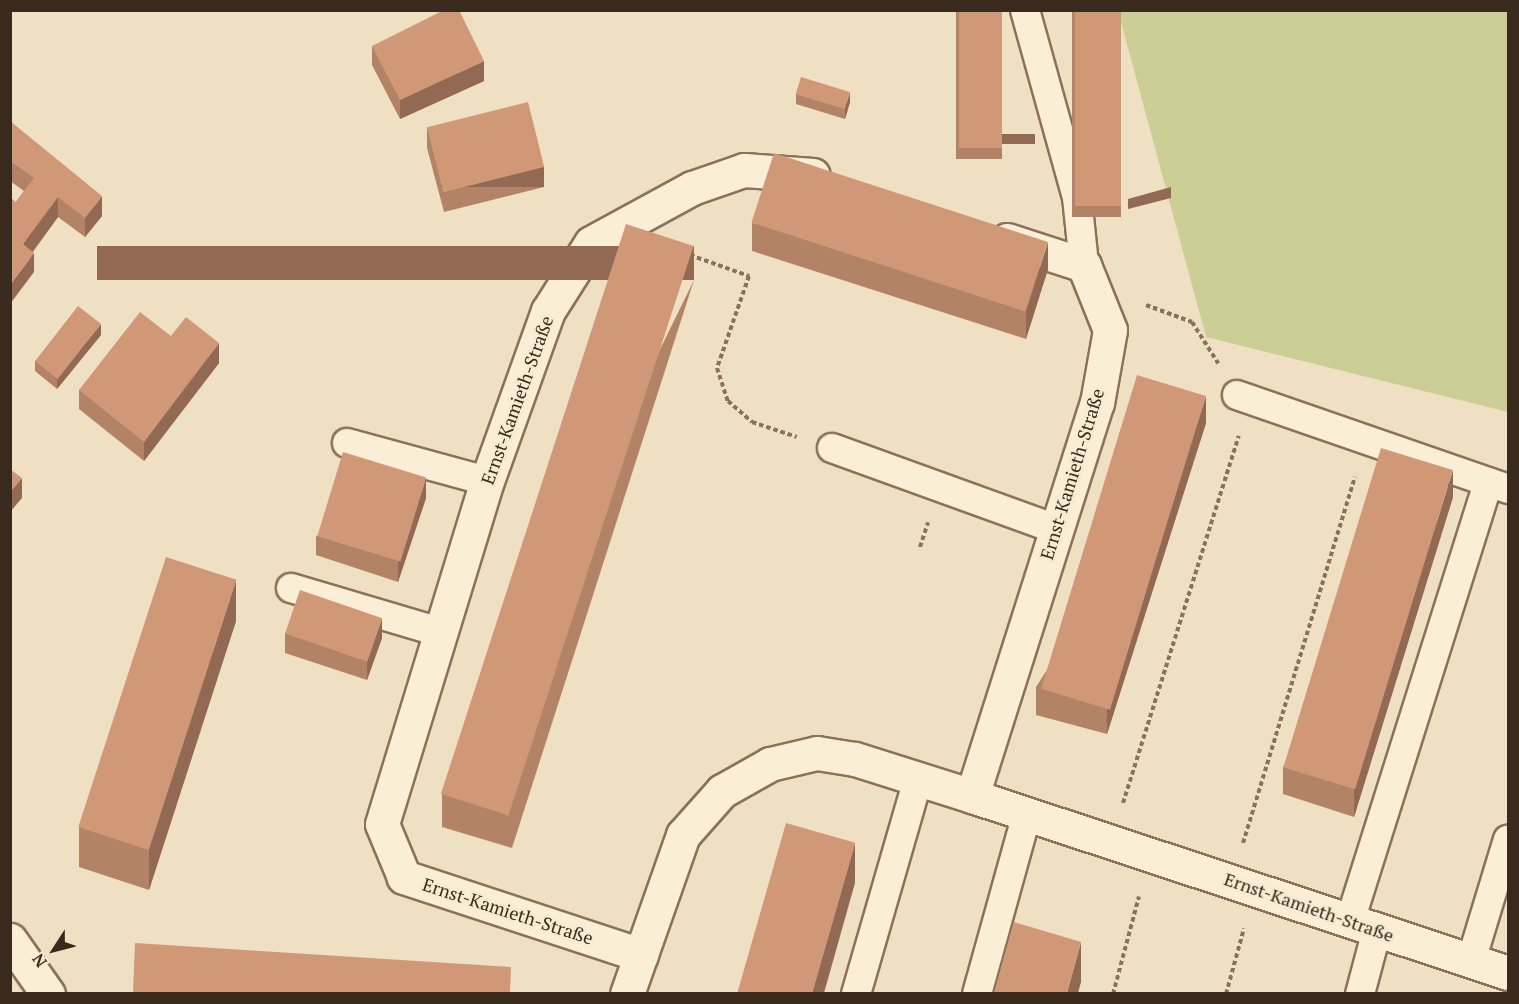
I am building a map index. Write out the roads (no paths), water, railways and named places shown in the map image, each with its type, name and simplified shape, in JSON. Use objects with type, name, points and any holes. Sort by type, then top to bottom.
[{"type":"street","name":"Ernst-Kamieth-Straße","points":[[641,955],[404,877],[382,824],[487,481],[549,311],[591,243],[692,188],[744,170],[810,174],[843,185]]},
{"type":"street","points":[[975,229],[1084,265]]},
{"type":"street","name":"Ernst-Kamieth-Straße","points":[[972,796],[1097,403],[1110,330],[1084,265]]},
{"type":"street","name":"Ernst-Kamieth-Straße","points":[[627,993],[682,835],[722,791],[770,764],[817,753],[855,759],[972,796],[1509,974]]},
{"type":"street","points":[[10,940],[48,993]]},
{"type":"lane","points":[[1025,10],[1077,197],[1084,265]]},
{"type":"lane","points":[[1244,397],[1498,486],[1364,926],[1360,993]]},
{"type":"lane","points":[[347,443],[487,481]]},
{"type":"lane","points":[[832,448],[1056,529]]},
{"type":"lane","points":[[291,588],[440,632]]},
{"type":"lane","points":[[856,993],[918,779]]},
{"type":"lane","points":[[977,993],[1027,814]]},
{"type":"lane","points":[[1471,962],[1509,839]]}]
